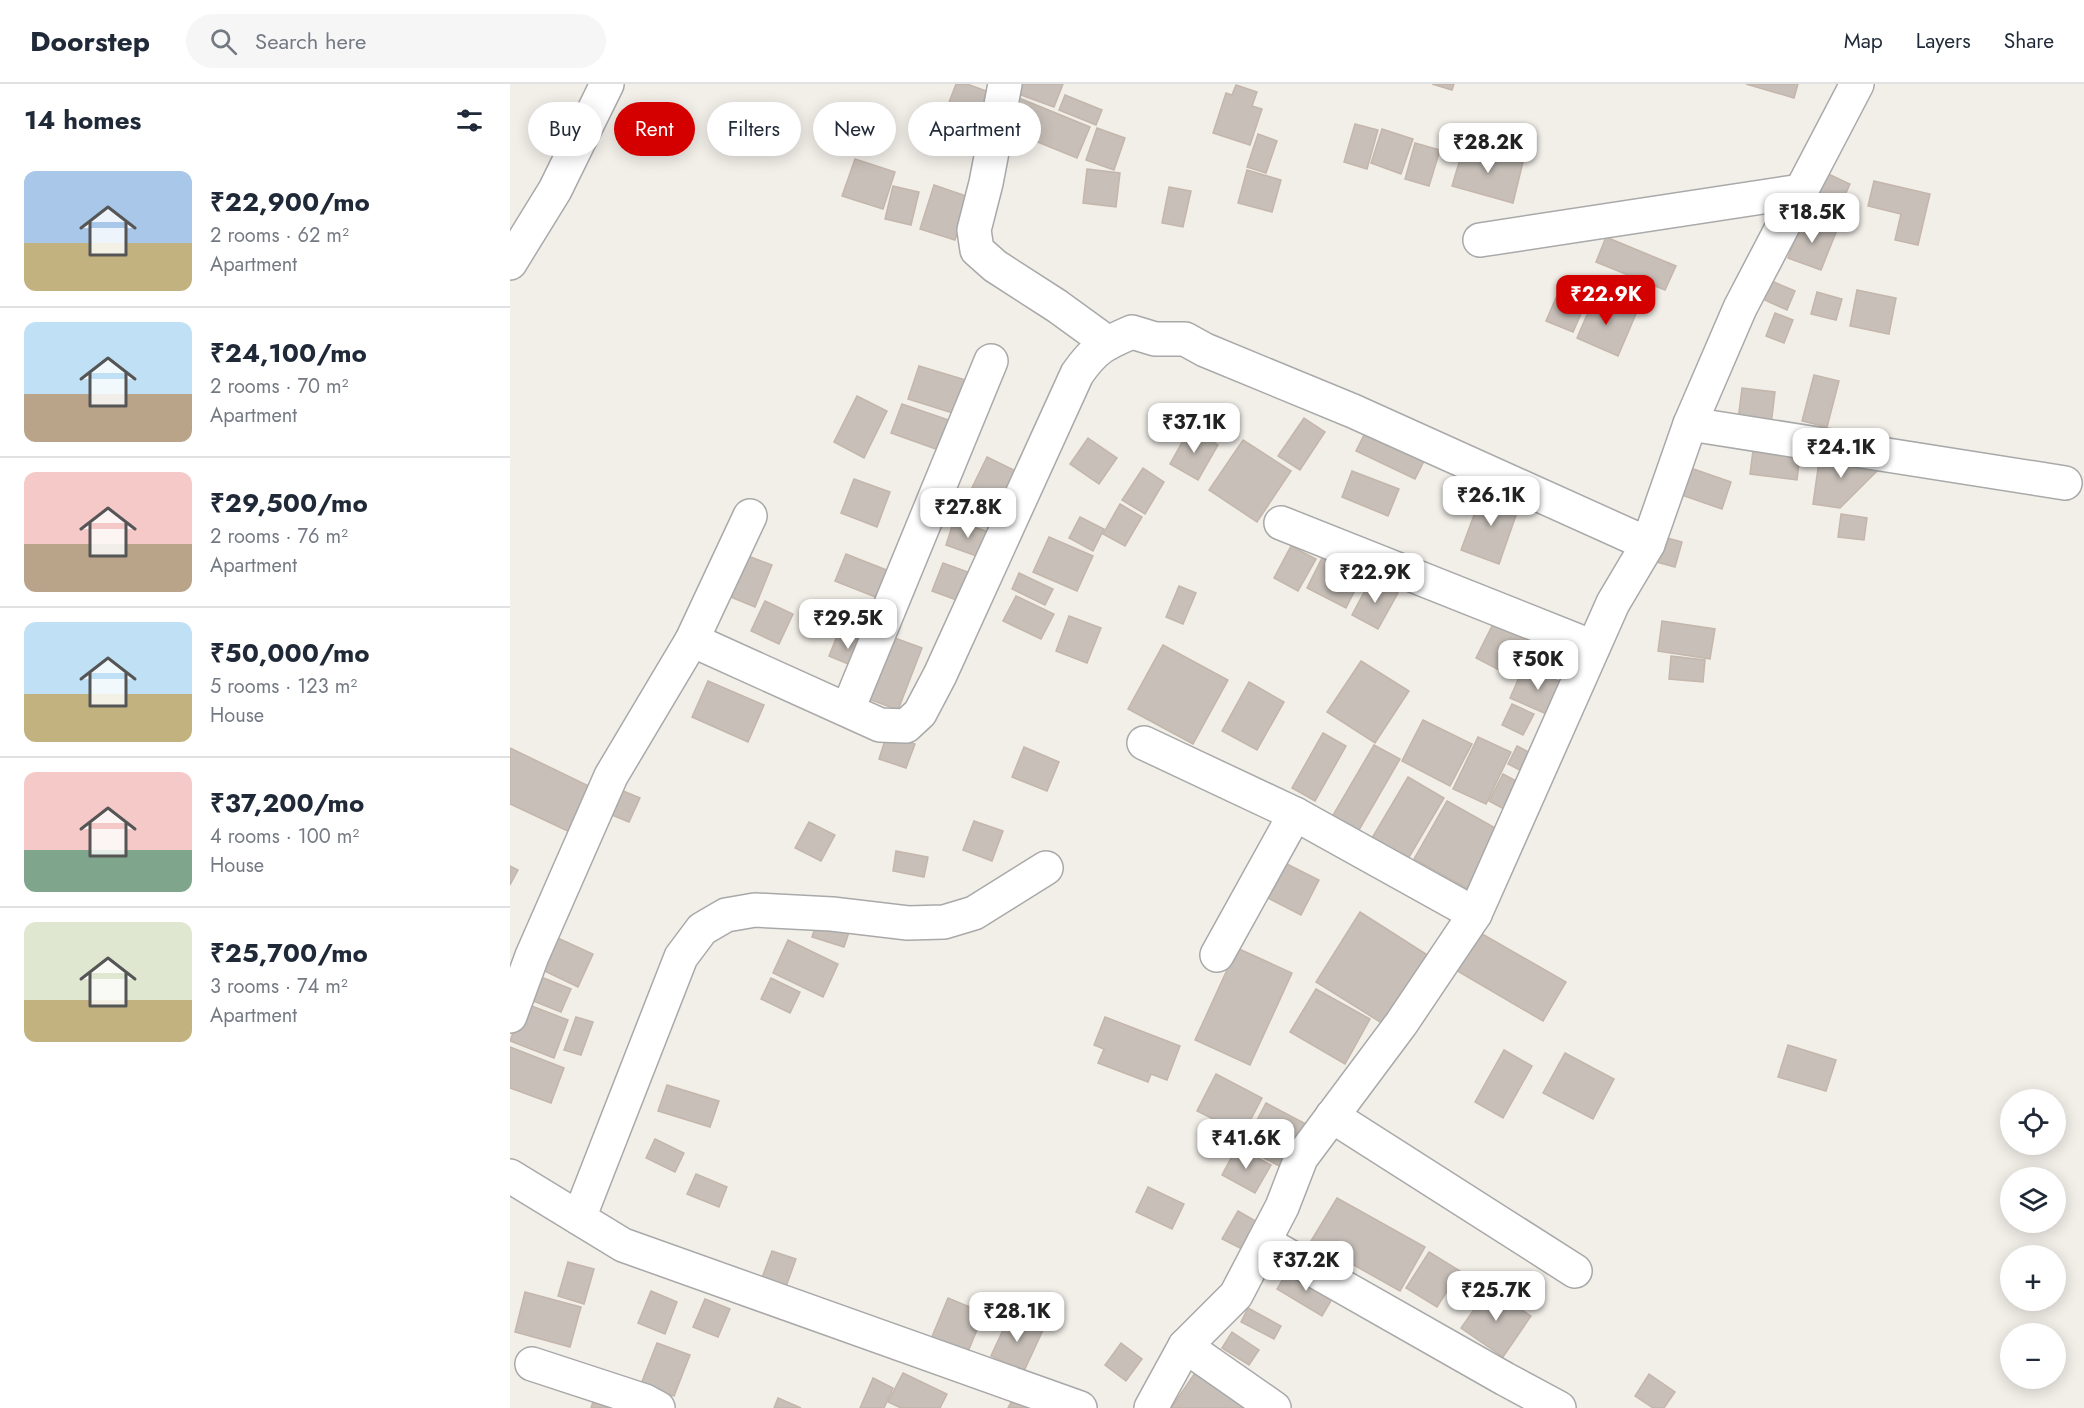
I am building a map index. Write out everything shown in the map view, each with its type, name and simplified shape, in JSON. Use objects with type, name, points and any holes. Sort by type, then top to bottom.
[{"type":"street","points":[[510,263],[555,190],[607,84]]},
{"type":"street","points":[[1005,84],[986,183],[974,230],[977,250],[995,267],[1057,306],[1108,343]]},
{"type":"street","points":[[1151,1408],[1185,1346],[1236,1295],[1282,1207],[1301,1158],[1401,1023],[1475,914],[1612,603],[1648,544],[1690,424],[1740,308],[1857,84]]},
{"type":"street","points":[[1480,240],[1801,191]]},
{"type":"street","points":[[692,640],[880,725],[906,726],[920,713],[940,675],[1077,374],[1090,355],[1108,343],[1132,332],[1155,339],[1185,339],[1205,350],[1353,411],[1648,544]]},
{"type":"street","points":[[848,709],[991,361]]},
{"type":"street","points":[[1690,424],[2065,483]]},
{"type":"street","points":[[510,1016],[532,956],[611,776],[692,640],[750,516]]},
{"type":"street","points":[[1281,523],[1593,647]]},
{"type":"street","points":[[1144,743],[1295,814],[1475,914]]},
{"type":"street","points":[[1217,955],[1295,814]]},
{"type":"street","points":[[579,1218],[681,957],[702,929],[726,915],[755,910],[832,914],[908,923],[944,922],[974,913],[1046,868]]},
{"type":"street","points":[[1332,1116],[1575,1271]]},
{"type":"street","points":[[510,1176],[623,1245],[1080,1408]]},
{"type":"street","points":[[1264,1242],[1559,1408]]},
{"type":"street","points":[[1185,1346],[1274,1408]]},
{"type":"street","points":[[532,1364],[645,1401],[658,1408]]},
{"type":"building","points":[[956,84],[967,84],[997,95],[994,102],[949,102]]},
{"type":"building","points":[[1009,84],[1063,84],[1054,107],[1007,90]]},
{"type":"building","points":[[1432,84],[1454,84],[1452,90]]},
{"type":"building","points":[[1746,84],[1798,84],[1794,98]]},
{"type":"building","points":[[1236,85],[1257,92],[1252,106],[1262,109],[1250,145],[1213,133],[1226,93],[1232,95]]},
{"type":"building","points":[[1065,95],[1102,110],[1096,125],[1059,110]]},
{"type":"building","points":[[1019,98],[1029,102],[1017,102]]},
{"type":"building","points":[[1041,107],[1090,127],[1077,158],[1041,143]]},
{"type":"building","points":[[1355,124],[1378,130],[1367,169],[1344,162]]},
{"type":"building","points":[[1097,128],[1125,138],[1114,170],[1086,160]]},
{"type":"building","points":[[1382,129],[1413,139],[1401,174],[1371,163]]},
{"type":"building","points":[[1258,134],[1277,141],[1266,173],[1247,167]]},
{"type":"building","points":[[1415,143],[1440,150],[1429,186],[1405,179]]},
{"type":"building","points":[[1464,146],[1523,162],[1513,203],[1452,186]]},
{"type":"building","points":[[855,159],[895,172],[883,209],[842,196]]},
{"type":"building","points":[[1087,169],[1120,173],[1116,207],[1083,203]]},
{"type":"building","points":[[1247,170],[1281,180],[1272,212],[1238,203]]},
{"type":"building","points":[[1822,171],[1850,184],[1834,219],[1806,206]]},
{"type":"building","points":[[1874,181],[1930,194],[1918,245],[1895,240],[1901,214],[1868,206]]},
{"type":"building","points":[[934,185],[969,197],[955,240],[920,229]]},
{"type":"building","points":[[893,186],[919,192],[911,225],[885,219]]},
{"type":"building","points":[[1169,187],[1191,191],[1183,227],[1162,223]]},
{"type":"building","points":[[1804,217],[1837,230],[1821,270],[1788,258]]},
{"type":"building","points":[[1606,237],[1676,266],[1665,290],[1596,262]]},
{"type":"building","points":[[1767,279],[1795,291],[1787,310],[1758,297]]},
{"type":"building","points":[[1561,286],[1588,298],[1573,332],[1546,321]]},
{"type":"building","points":[[1857,290],[1896,298],[1889,334],[1850,326]]},
{"type":"building","points":[[1817,292],[1842,299],[1836,320],[1811,314]]},
{"type":"building","points":[[1595,296],[1636,314],[1618,356],[1577,338]]},
{"type":"building","points":[[1775,313],[1793,320],[1784,343],[1766,336]]},
{"type":"building","points":[[919,366],[969,381],[959,415],[908,399]]},
{"type":"building","points":[[1814,375],[1839,381],[1827,427],[1802,421]]},
{"type":"building","points":[[1742,388],[1775,392],[1771,425],[1738,420]]},
{"type":"building","points":[[857,396],[887,411],[864,458],[834,442]]},
{"type":"building","points":[[902,404],[957,423],[947,453],[891,433]]},
{"type":"building","points":[[1304,418],[1325,432],[1300,470],[1278,456]]},
{"type":"building","points":[[1369,425],[1428,453],[1415,479],[1356,451]]},
{"type":"building","points":[[1190,428],[1218,445],[1198,480],[1170,464]]},
{"type":"building","points":[[1088,438],[1117,458],[1099,484],[1070,464]]},
{"type":"building","points":[[1243,440],[1291,471],[1257,522],[1209,490]]},
{"type":"building","points":[[1754,442],[1801,447],[1797,480],[1750,474]]},
{"type":"building","points":[[1820,454],[1884,464],[1840,508],[1813,504]]},
{"type":"building","points":[[987,457],[1022,474],[1003,510],[969,494]]},
{"type":"building","points":[[1682,465],[1731,482],[1722,509],[1673,492]]},
{"type":"building","points":[[1143,468],[1164,482],[1145,514],[1122,500]]},
{"type":"building","points":[[1352,471],[1399,489],[1388,516],[1342,497]]},
{"type":"building","points":[[854,479],[890,492],[877,527],[841,513]]},
{"type":"building","points":[[1483,491],[1520,504],[1499,564],[1461,550]]},
{"type":"building","points":[[1120,504],[1142,517],[1125,546],[1103,534]]},
{"type":"building","points":[[1841,514],[1867,518],[1864,540],[1838,537]]},
{"type":"building","points":[[1080,517],[1104,529],[1093,551],[1069,538]]},
{"type":"building","points":[[954,520],[991,533],[982,558],[946,545]]},
{"type":"building","points":[[1656,535],[1682,542],[1675,567],[1649,560]]},
{"type":"building","points":[[1049,537],[1093,556],[1077,591],[1033,572]]},
{"type":"building","points":[[1291,546],[1316,559],[1298,591],[1274,578]]},
{"type":"building","points":[[1326,550],[1365,570],[1346,608],[1307,588]]},
{"type":"building","points":[[743,554],[772,565],[755,607],[726,595]]},
{"type":"building","points":[[846,554],[889,571],[878,598],[835,581]]},
{"type":"building","points":[[943,563],[973,574],[962,602],[932,591]]},
{"type":"building","points":[[1019,573],[1053,589],[1045,605],[1012,589]]},
{"type":"building","points":[[1371,579],[1398,593],[1378,629],[1352,615]]},
{"type":"building","points":[[1179,586],[1196,593],[1183,624],[1166,617]]},
{"type":"building","points":[[1016,596],[1054,614],[1041,639],[1003,621]]},
{"type":"building","points":[[765,601],[793,614],[779,644],[751,631]]},
{"type":"building","points":[[1069,616],[1101,628],[1087,663],[1056,651]]},
{"type":"building","points":[[1662,621],[1715,629],[1710,659],[1658,651]]},
{"type":"building","points":[[1494,622],[1525,638],[1507,674],[1476,658]]},
{"type":"building","points":[[839,631],[868,643],[858,668],[829,656]]},
{"type":"building","points":[[884,634],[922,648],[898,710],[861,696]]},
{"type":"building","points":[[1163,645],[1228,680],[1193,744],[1128,709]]},
{"type":"building","points":[[1561,649],[1585,663],[1574,682],[1550,668]]},
{"type":"building","points":[[1671,656],[1705,660],[1703,682],[1669,679]]},
{"type":"building","points":[[1361,661],[1409,691],[1375,743],[1327,712]]},
{"type":"building","points":[[1524,666],[1565,684],[1551,716],[1510,698]]},
{"type":"building","points":[[708,681],[764,705],[748,742],[692,717]]},
{"type":"building","points":[[1249,682],[1284,702],[1257,750],[1222,731]]},
{"type":"building","points":[[1512,704],[1534,714],[1523,735],[1502,725]]},
{"type":"building","points":[[1423,720],[1472,744],[1450,786],[1402,761]]},
{"type":"building","points":[[1323,733],[1346,746],[1315,801],[1292,788]]},
{"type":"building","points":[[887,734],[915,744],[906,768],[879,759]]},
{"type":"building","points":[[1478,737],[1511,752],[1486,804],[1453,789]]},
{"type":"building","points":[[1374,745],[1400,759],[1355,837],[1329,822]]},
{"type":"building","points":[[1517,746],[1542,759],[1533,777],[1508,764]]},
{"type":"building","points":[[1024,747],[1059,762],[1047,791],[1012,777]]},
{"type":"building","points":[[510,748],[595,789],[574,834],[510,804]]},
{"type":"building","points":[[1503,774],[1529,788],[1515,815],[1489,801]]},
{"type":"building","points":[[1408,777],[1444,798],[1408,859],[1372,838]]},
{"type":"building","points":[[611,786],[640,798],[629,822],[600,810]]},
{"type":"building","points":[[1447,801],[1506,834],[1473,892],[1414,859]]},
{"type":"building","points":[[974,821],[1003,831],[992,861],[963,850]]},
{"type":"building","points":[[809,822],[835,835],[821,861],[795,848]]},
{"type":"building","points":[[896,851],[928,857],[924,877],[893,871]]},
{"type":"building","points":[[1283,862],[1319,880],[1301,915],[1264,896]]},
{"type":"building","points":[[510,866],[518,870],[510,885]]},
{"type":"building","points":[[1360,912],[1429,956],[1385,1025],[1316,982]]},
{"type":"building","points":[[819,916],[851,926],[844,947],[812,937]]},
{"type":"building","points":[[1477,931],[1566,982],[1543,1021],[1454,969]]},
{"type":"building","points":[[549,934],[593,954],[578,987],[534,966]]},
{"type":"building","points":[[788,940],[838,964],[823,997],[773,973]]},
{"type":"building","points":[[1237,948],[1292,973],[1250,1065],[1195,1040]]},
{"type":"building","points":[[536,975],[571,989],[561,1012],[526,998]]},
{"type":"building","points":[[771,978],[800,992],[790,1013],[761,999]]},
{"type":"building","points":[[1316,989],[1370,1019],[1345,1064],[1290,1032]]},
{"type":"building","points":[[524,1003],[568,1020],[554,1058],[510,1041]]},
{"type":"building","points":[[576,1017],[593,1022],[581,1055],[564,1050]]},
{"type":"building","points":[[1105,1017],[1180,1046],[1167,1080],[1151,1074],[1148,1082],[1098,1063],[1104,1049],[1094,1045]]},
{"type":"building","points":[[1788,1045],[1836,1060],[1826,1091],[1778,1077]]},
{"type":"building","points":[[510,1047],[564,1068],[551,1103],[510,1088]]},
{"type":"building","points":[[1504,1050],[1532,1066],[1503,1118],[1475,1102]]},
{"type":"building","points":[[1565,1053],[1614,1079],[1593,1119],[1543,1093]]},
{"type":"building","points":[[1216,1074],[1262,1098],[1243,1134],[1197,1111]]},
{"type":"building","points":[[667,1085],[719,1101],[710,1127],[658,1111]]},
{"type":"building","points":[[1266,1103],[1306,1124],[1283,1168],[1243,1147]]},
{"type":"building","points":[[655,1139],[684,1153],[675,1172],[646,1158]]},
{"type":"building","points":[[1237,1147],[1271,1165],[1255,1193],[1222,1175]]},
{"type":"building","points":[[696,1174],[727,1187],[719,1207],[687,1194]]},
{"type":"building","points":[[1148,1187],[1184,1204],[1172,1229],[1136,1212]]},
{"type":"building","points":[[1337,1198],[1425,1247],[1400,1291],[1311,1241]]},
{"type":"building","points":[[1238,1211],[1259,1223],[1244,1250],[1222,1239]]},
{"type":"building","points":[[772,1251],[796,1259],[784,1292],[760,1283]]},
{"type":"building","points":[[1429,1252],[1460,1271],[1437,1307],[1406,1288]]},
{"type":"building","points":[[568,1262],[594,1269],[584,1304],[558,1296]]},
{"type":"building","points":[[1290,1267],[1335,1294],[1322,1316],[1277,1289]]},
{"type":"building","points":[[1489,1288],[1531,1316],[1503,1357],[1461,1328]]},
{"type":"building","points":[[651,1291],[677,1302],[665,1334],[638,1323]]},
{"type":"building","points":[[525,1292],[581,1307],[570,1347],[515,1332]]},
{"type":"building","points":[[948,1298],[984,1313],[967,1354],[931,1339]]},
{"type":"building","points":[[705,1299],[730,1309],[718,1337],[693,1327]]},
{"type":"building","points":[[1248,1308],[1281,1326],[1274,1339],[1241,1322]]},
{"type":"building","points":[[1010,1315],[1043,1330],[1024,1371],[991,1356]]},
{"type":"building","points":[[1232,1332],[1259,1350],[1249,1365],[1222,1348]]},
{"type":"building","points":[[657,1343],[690,1355],[674,1396],[641,1384]]},
{"type":"building","points":[[1121,1343],[1142,1359],[1126,1381],[1105,1365]]},
{"type":"building","points":[[1199,1367],[1247,1408],[1171,1408]]},
{"type":"building","points":[[903,1373],[947,1394],[940,1408],[901,1408],[888,1402]]},
{"type":"building","points":[[1649,1374],[1675,1392],[1664,1408],[1653,1408],[1635,1396]]},
{"type":"building","points":[[873,1378],[893,1388],[884,1408],[860,1408]]},
{"type":"building","points":[[1017,1391],[1048,1408],[1008,1408]]},
{"type":"building","points":[[596,1393],[634,1408],[591,1408]]},
{"type":"building","points":[[778,1398],[801,1408],[774,1408]]}]
